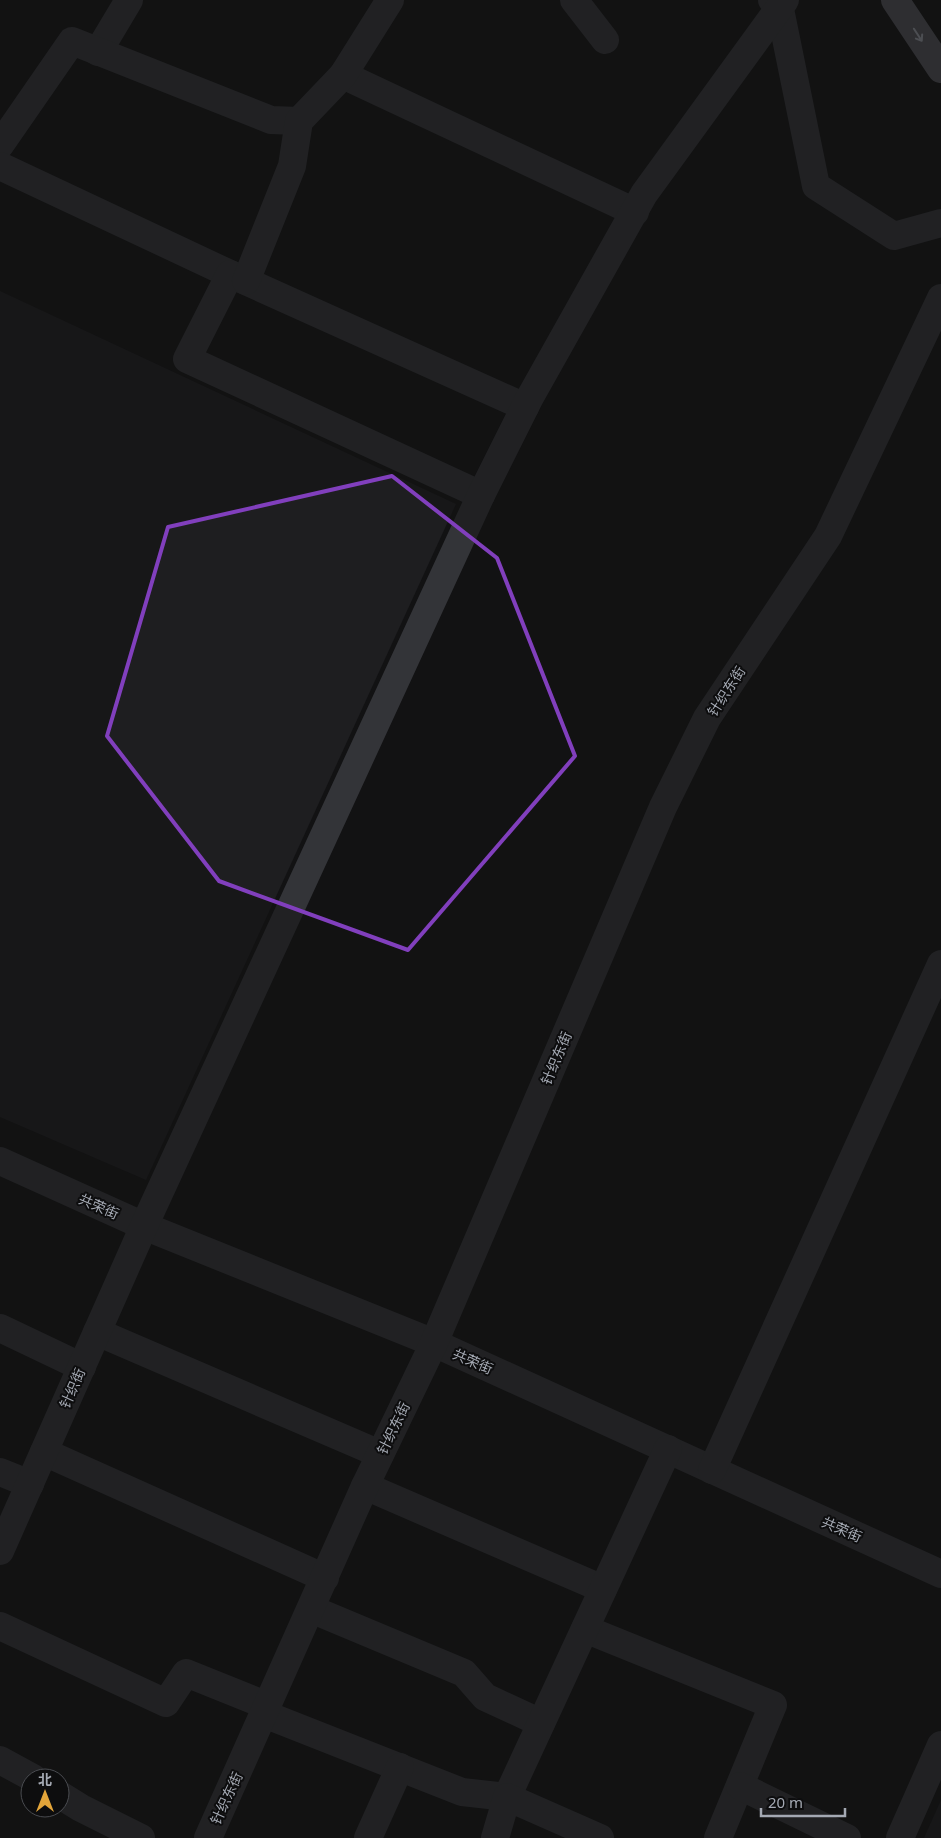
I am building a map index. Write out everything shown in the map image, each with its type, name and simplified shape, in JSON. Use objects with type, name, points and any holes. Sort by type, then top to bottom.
[{"type":"main road","points":[[895,0],[941,69]]},
{"type":"street","points":[[98,52],[130,0]]},
{"type":"street","points":[[574,0],[605,40]]},
{"type":"street","points":[[382,2],[343,75],[299,121],[292,166],[238,277],[187,358],[481,495]]},
{"type":"street","points":[[779,3],[816,186],[894,236],[941,223]]},
{"type":"street","name":"针织街","points":[[0,1551],[144,1226],[481,495],[525,407],[644,194],[779,3]]},
{"type":"street","points":[[0,145],[72,41],[272,120],[299,121]]},
{"type":"street","points":[[343,75],[635,212]]},
{"type":"street","points":[[0,166],[238,277],[525,407]]},
{"type":"street","name":"针织东街","points":[[208,1838],[365,1486],[434,1343],[663,807],[707,718],[828,536],[941,298]]},
{"type":"street","points":[[712,1470],[941,964]]},
{"type":"street","name":"共荣街","points":[[0,1161],[144,1226],[434,1343],[941,1574]]},
{"type":"street","points":[[0,1328],[82,1367]]},
{"type":"street","points":[[97,1332],[380,1454]]},
{"type":"street","points":[[495,1838],[507,1797],[668,1449]]},
{"type":"street","points":[[44,1452],[324,1578]]},
{"type":"street","points":[[0,1472],[30,1484]]},
{"type":"street","points":[[365,1486],[603,1589]]},
{"type":"street","points":[[311,1610],[464,1673],[485,1697],[541,1723]]},
{"type":"street","points":[[0,1626],[166,1703],[186,1673],[266,1710],[462,1792],[507,1797],[600,1838]]},
{"type":"street","points":[[585,1629],[773,1705],[718,1838]]},
{"type":"street","points":[[900,1838],[941,1744]]},
{"type":"street","points":[[0,1760],[20,1771]]},
{"type":"street","points":[[368,1838],[400,1767]]},
{"type":"street","points":[[740,1786],[847,1838]]},
{"type":"street","points":[[70,1801],[141,1838]]},
{"type":"highlighted area","points":[[392,476],[497,558],[575,756],[408,950],[219,881],[107,736],[168,527]]},
{"type":"shaded area","points":[[0,291],[456,504],[146,1180],[0,1117]]},
{"type":"shaded area","points":[[941,1800],[941,1838],[924,1838]]}]
